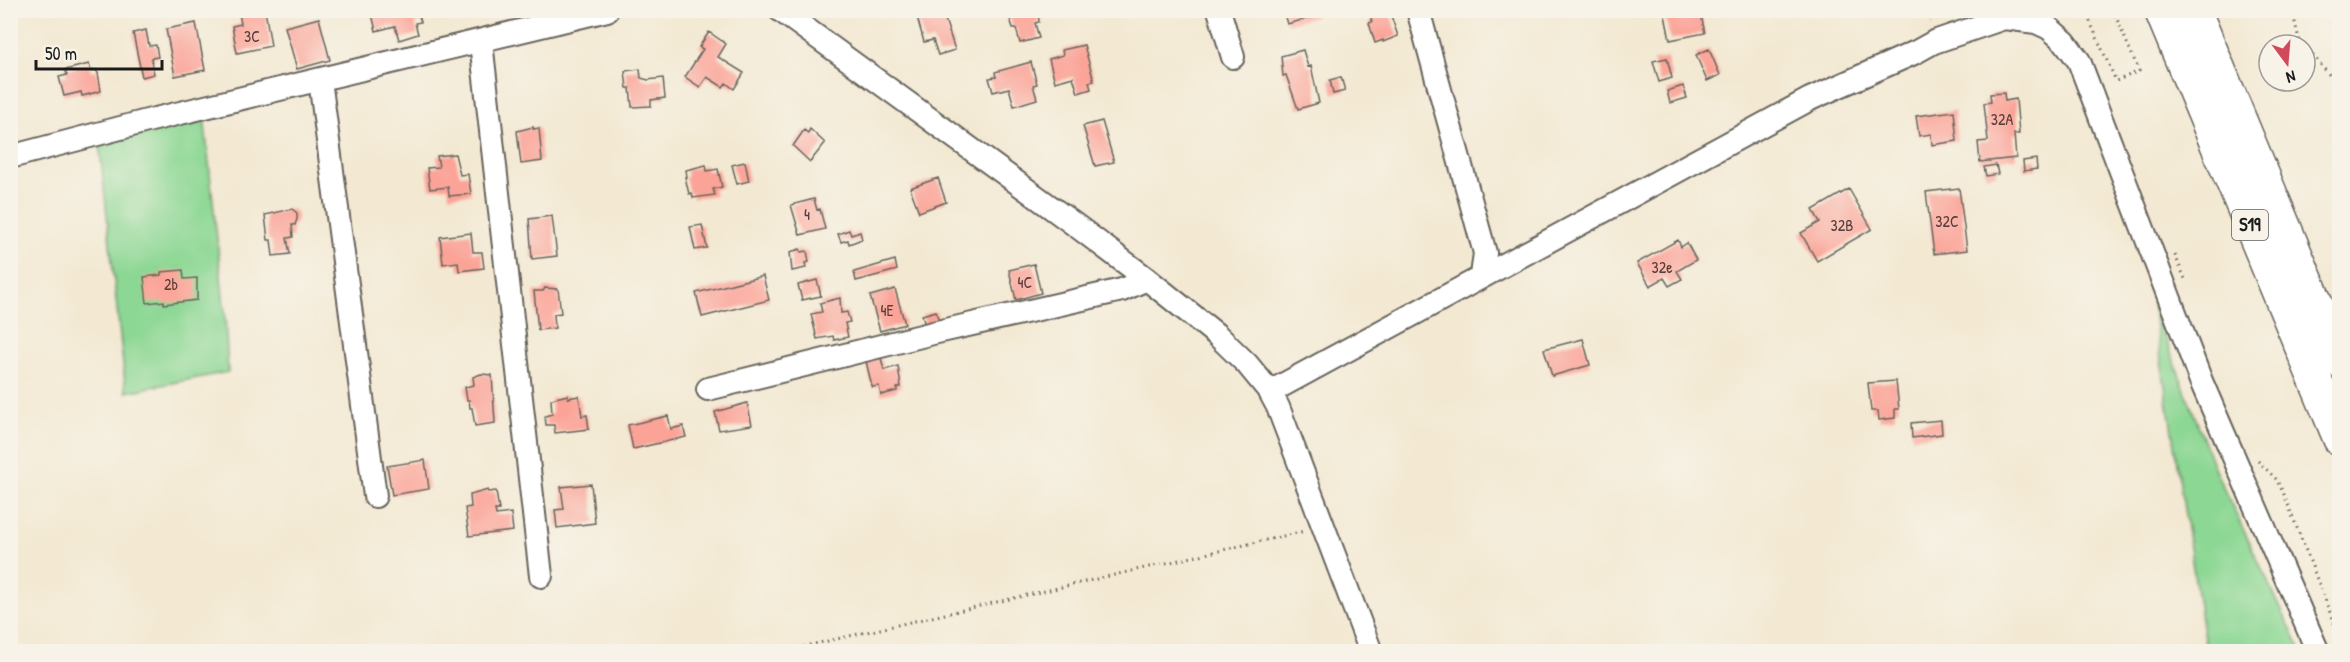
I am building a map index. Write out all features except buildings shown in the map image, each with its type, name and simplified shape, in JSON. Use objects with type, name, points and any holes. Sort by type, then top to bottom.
[{"type":"highway","name":"S19","points":[[2161,10],[2340,439]]},
{"type":"highway","name":"S19","points":[[2194,10],[2340,361]]},
{"type":"street","points":[[10,157],[147,121],[607,10]]},
{"type":"street","points":[[780,10],[1147,279],[1217,335],[1247,364],[1270,392],[1371,651]]},
{"type":"street","points":[[1219,10],[1233,57]]},
{"type":"street","points":[[1418,10],[1485,253],[1482,276]]},
{"type":"street","points":[[1270,392],[1810,99],[1934,42],[2004,18],[2036,22],[2049,28],[2065,42],[2079,62],[2201,381],[2318,651]]},
{"type":"street","points":[[481,42],[541,576]]},
{"type":"street","points":[[320,80],[375,496]]},
{"type":"street","points":[[708,389],[922,335],[1122,290],[1147,279]]},
{"type":"path","points":[[2085,10],[2116,81],[2139,71],[2113,10]]},
{"type":"path","points":[[2292,10],[2298,33]]},
{"type":"path","points":[[2317,60],[2332,78],[2340,99]]},
{"type":"path","points":[[780,651],[1324,527]]},
{"type":"green space","points":[[204,116],[225,315],[228,372],[126,392],[99,141]]},
{"type":"green space","points":[[2152,302],[2215,470],[2301,651],[2206,651]]}]
